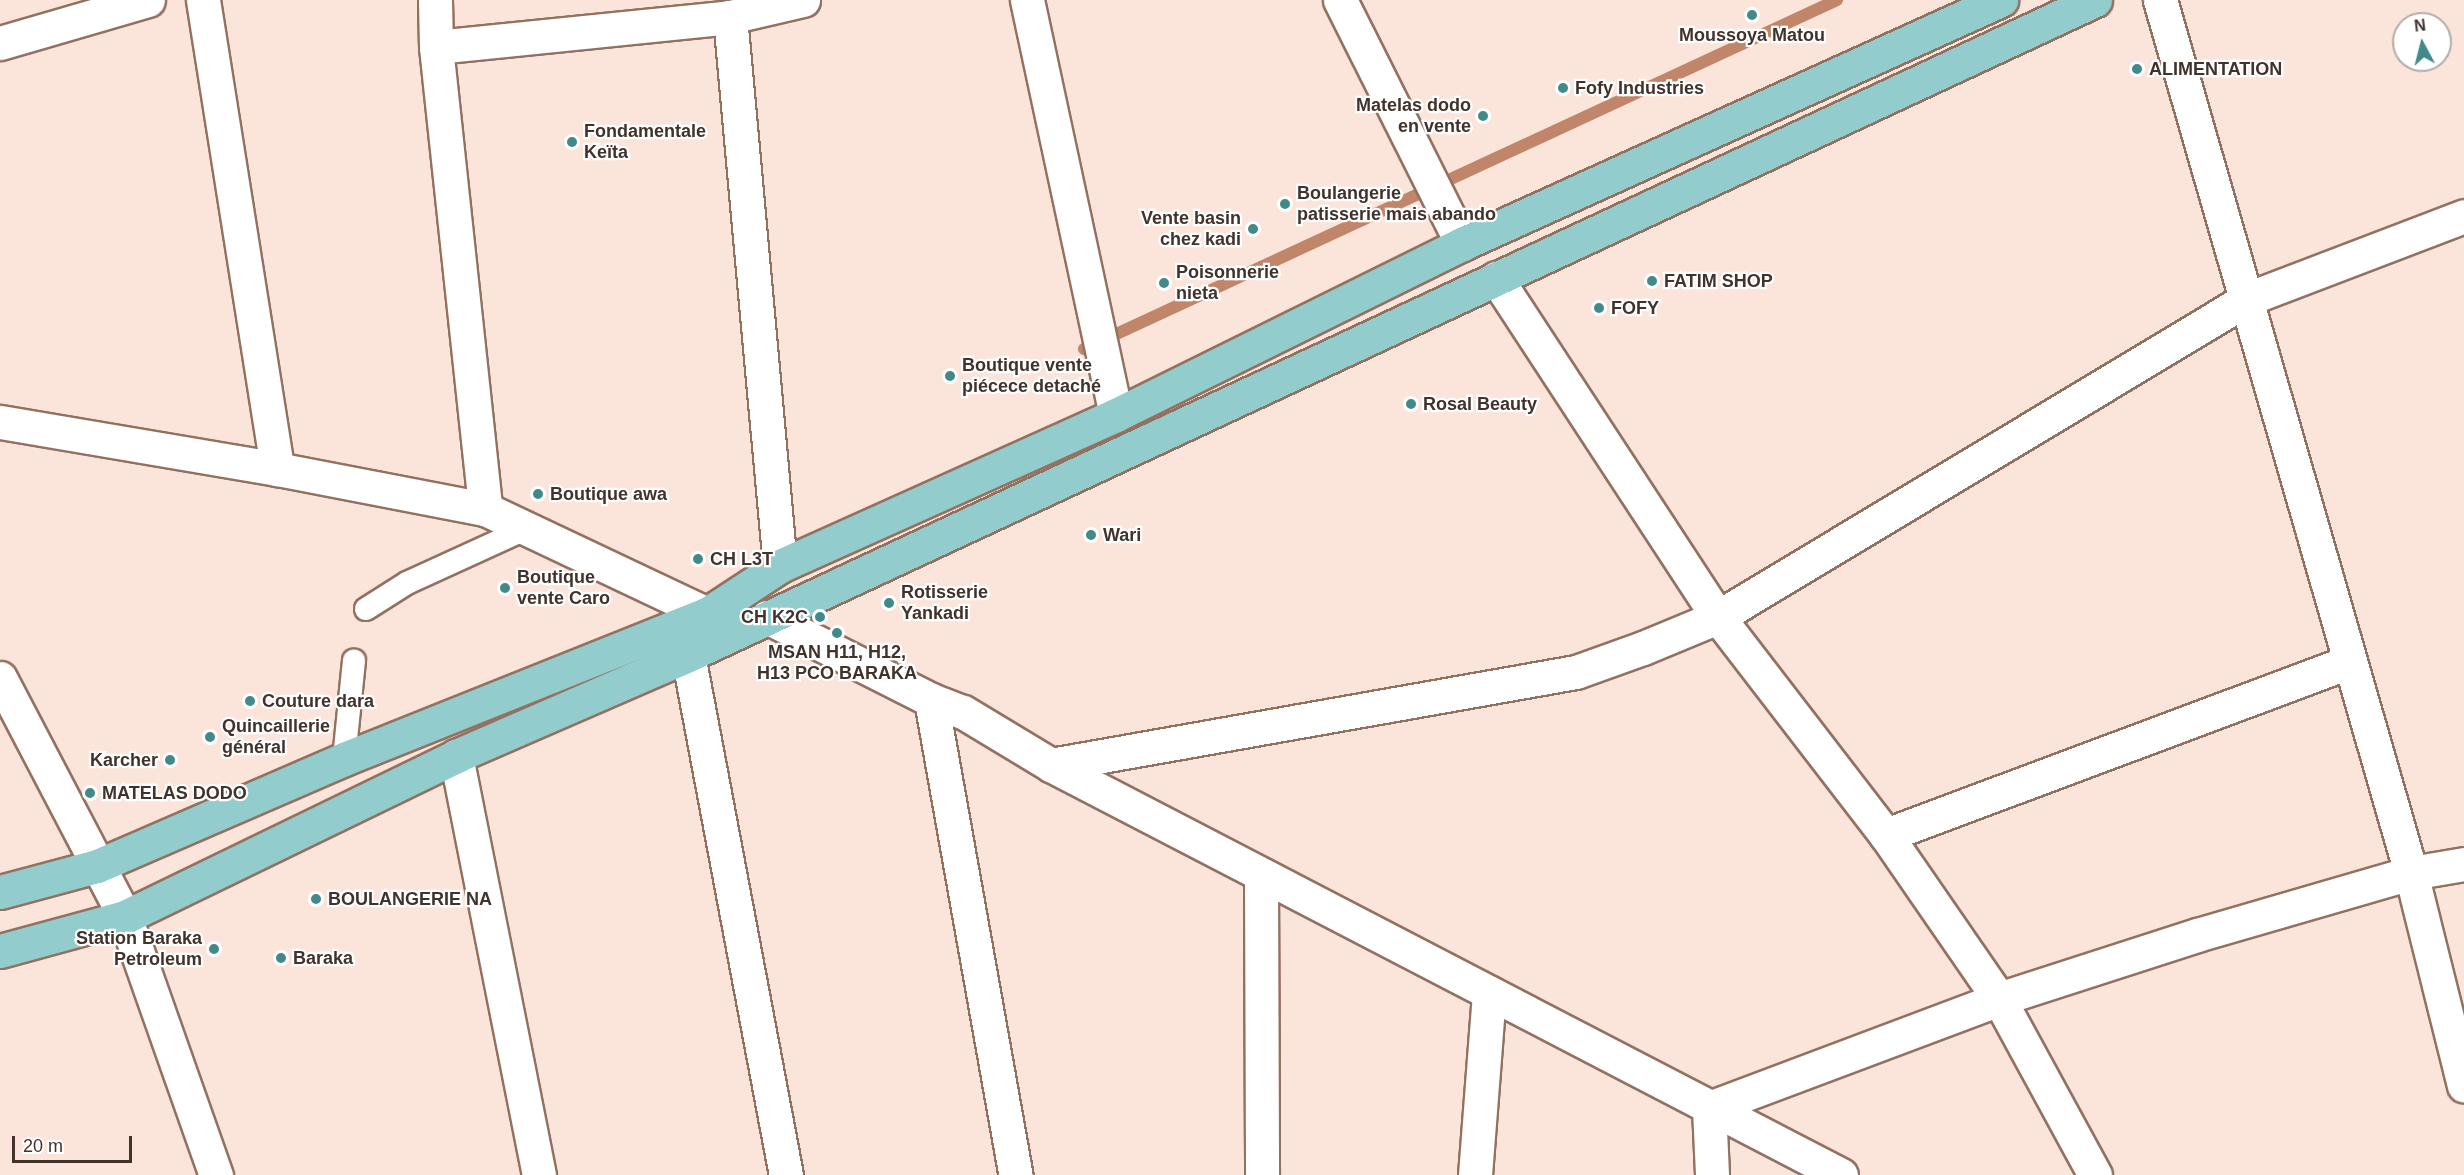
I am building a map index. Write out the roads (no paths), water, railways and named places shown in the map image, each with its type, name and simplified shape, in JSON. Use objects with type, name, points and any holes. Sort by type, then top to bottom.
[{"type":"main road","points":[[0,892],[97,866],[344,759],[707,614],[780,567],[1116,416],[1462,244],[2001,0]]},
{"type":"main road","points":[[0,951],[125,917],[456,756],[688,655],[2095,0]]},
{"type":"street","points":[[0,43],[148,0]]},
{"type":"street","points":[[203,0],[277,469]]},
{"type":"street","points":[[435,0],[436,47],[485,509]]},
{"type":"street","points":[[436,47],[730,17],[803,0]]},
{"type":"street","points":[[1027,0],[1116,416]]},
{"type":"street","points":[[1340,0],[1462,244]]},
{"type":"street","points":[[2160,0],[2247,299],[2348,662],[2411,873],[2464,1086]]},
{"type":"street","points":[[730,17],[780,567]]},
{"type":"street","points":[[1051,765],[1576,672],[1718,617],[2247,299],[2464,216]]},
{"type":"street","points":[[1496,278],[1718,617],[1886,835],[1999,999],[2095,1175]]},
{"type":"street","points":[[0,422],[277,469],[485,509],[707,614]]},
{"type":"street","points":[[766,617],[931,700],[963,712],[1051,765],[1841,1175]]},
{"type":"street","points":[[688,655],[786,1175]]},
{"type":"street","points":[[1886,835],[2348,662]]},
{"type":"street","points":[[0,678],[125,917],[216,1175]]},
{"type":"street","points":[[931,700],[1016,1175]]},
{"type":"street","points":[[456,756],[539,1175]]},
{"type":"street","points":[[1709,1108],[1999,999],[2197,934],[2411,873],[2464,864]]},
{"type":"street","points":[[1261,875],[1262,1175]]},
{"type":"street","points":[[1475,1175],[1489,993]]},
{"type":"street","points":[[1709,1108],[1712,1175]]},
{"type":"lane","points":[[366,609],[407,583],[525,529]]},
{"type":"lane","points":[[344,759],[354,661]]},
{"type":"waterway","points":[[1084,349],[1837,0]]},
{"type":"place","name":"Moussoya Matou","points":[[1752,15]]},
{"type":"place","name":"ALIMENTATION","points":[[2137,69]]},
{"type":"place","name":"Fofy Industries","points":[[1563,88]]},
{"type":"place","name":"Matelas dodo en vente","points":[[1483,116]]},
{"type":"place","name":"Fondamentale Keïta","points":[[572,142]]},
{"type":"place","name":"Boulangerie patisserie mais abando","points":[[1285,204]]},
{"type":"place","name":"Vente basin chez kadi","points":[[1253,229]]},
{"type":"place","name":"FATIM SHOP","points":[[1652,281]]},
{"type":"place","name":"Poisonnerie nieta","points":[[1164,283]]},
{"type":"place","name":"FOFY","points":[[1599,308]]},
{"type":"place","name":"Boutique vente piécece detaché","points":[[950,376]]},
{"type":"place","name":"Rosal Beauty","points":[[1411,404]]},
{"type":"place","name":"Boutique awa","points":[[538,494]]},
{"type":"place","name":"Wari","points":[[1091,535]]},
{"type":"place","name":"CH L3T","points":[[698,559]]},
{"type":"place","name":"Boutique vente Caro","points":[[505,588]]},
{"type":"place","name":"Rotisserie Yankadi","points":[[889,603]]},
{"type":"place","name":"CH K2C","points":[[820,617]]},
{"type":"place","name":"MSAN H11, H12, H13 PCO BARAKA","points":[[837,633]]},
{"type":"place","name":"Couture dara","points":[[250,701]]},
{"type":"place","name":"Quincaillerie général","points":[[210,737]]},
{"type":"place","name":"Karcher","points":[[170,760]]},
{"type":"place","name":"MATELAS DODO","points":[[90,793]]},
{"type":"place","name":"BOULANGERIE NA","points":[[316,899]]},
{"type":"place","name":"Station Baraka Petroleum","points":[[214,949]]},
{"type":"place","name":"Baraka","points":[[281,958]]}]
